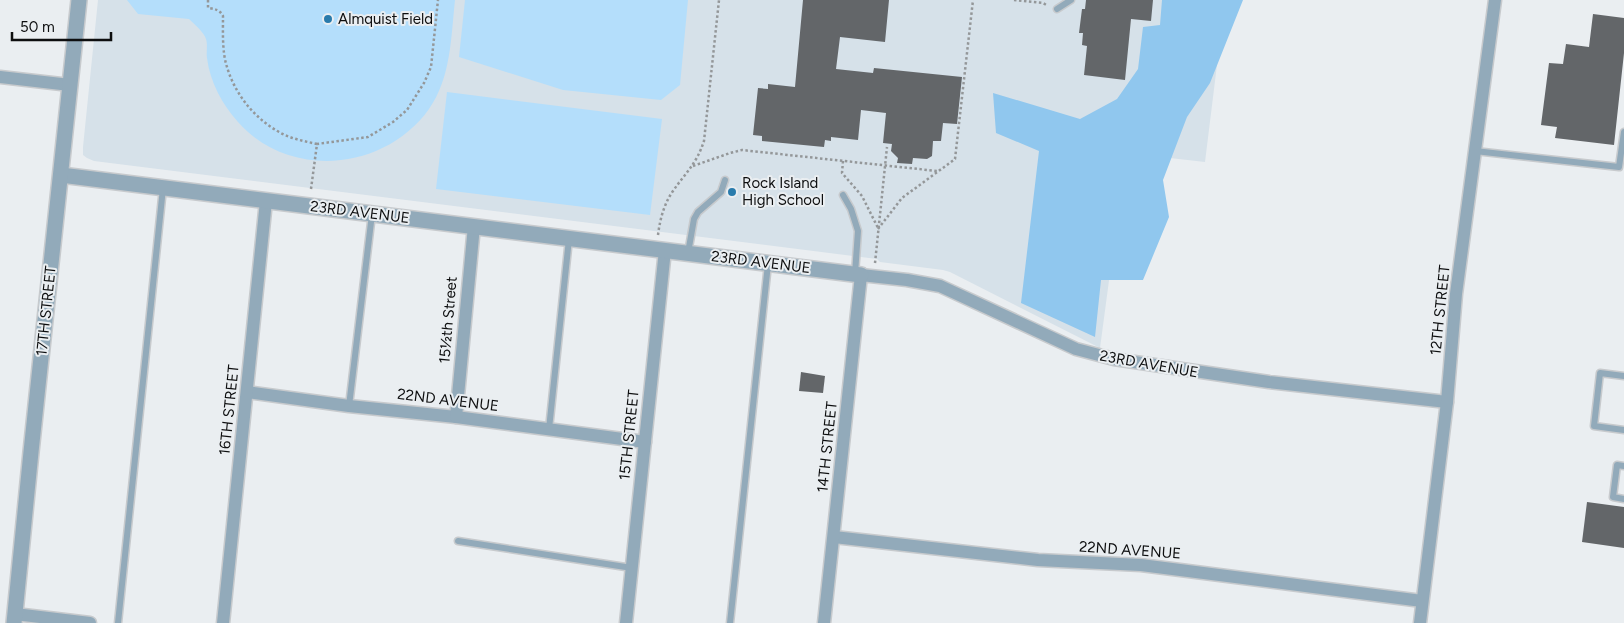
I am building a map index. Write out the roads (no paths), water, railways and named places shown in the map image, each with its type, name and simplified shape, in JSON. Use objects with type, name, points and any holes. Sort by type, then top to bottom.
[{"type":"street","name":"17TH STREET","points":[[15,618],[79,0]]},
{"type":"street","name":"12TH STREET","points":[[1420,623],[1447,402],[1456,294],[1495,0]]},
{"type":"street","points":[[0,77],[70,85]]},
{"type":"street","name":"23RD AVENUE","points":[[62,175],[907,280],[940,286],[1076,349],[1114,359],[1269,382],[1447,402]]},
{"type":"street","name":"16TH STREET","points":[[223,623],[266,201]]},
{"type":"street","name":"15½th Street","points":[[456,417],[474,226]]},
{"type":"street","name":"15TH STREET","points":[[626,623],[666,250]]},
{"type":"street","name":"14TH STREET","points":[[824,623],[834,537],[858,274]]},
{"type":"street","name":"22ND AVENUE","points":[[247,392],[645,442]]},
{"type":"street","name":"22ND AVENUE","points":[[834,537],[1038,560],[1141,565],[1422,601]]},
{"type":"street","points":[[15,618],[90,623]]},
{"type":"lane","points":[[1056,9],[1071,0]]},
{"type":"lane","points":[[1475,151],[1619,167],[1622,157],[1624,132]]},
{"type":"lane","points":[[688,253],[694,219],[698,212],[722,192],[725,180]]},
{"type":"lane","points":[[118,623],[163,188]]},
{"type":"lane","points":[[843,195],[851,209],[858,231],[858,274]]},
{"type":"lane","points":[[349,406],[372,214]]},
{"type":"lane","points":[[549,429],[569,238]]},
{"type":"lane","points":[[730,623],[768,263]]},
{"type":"lane","points":[[1624,376],[1600,373],[1594,426],[1624,430]]},
{"type":"lane","points":[[1624,466],[1617,465],[1613,497],[1624,499]]},
{"type":"lane","points":[[458,541],[632,568]]},
{"type":"place","name":"Almquist Field","points":[[328,19]]},
{"type":"place","name":"Rock Island High School","points":[[732,192]]}]
